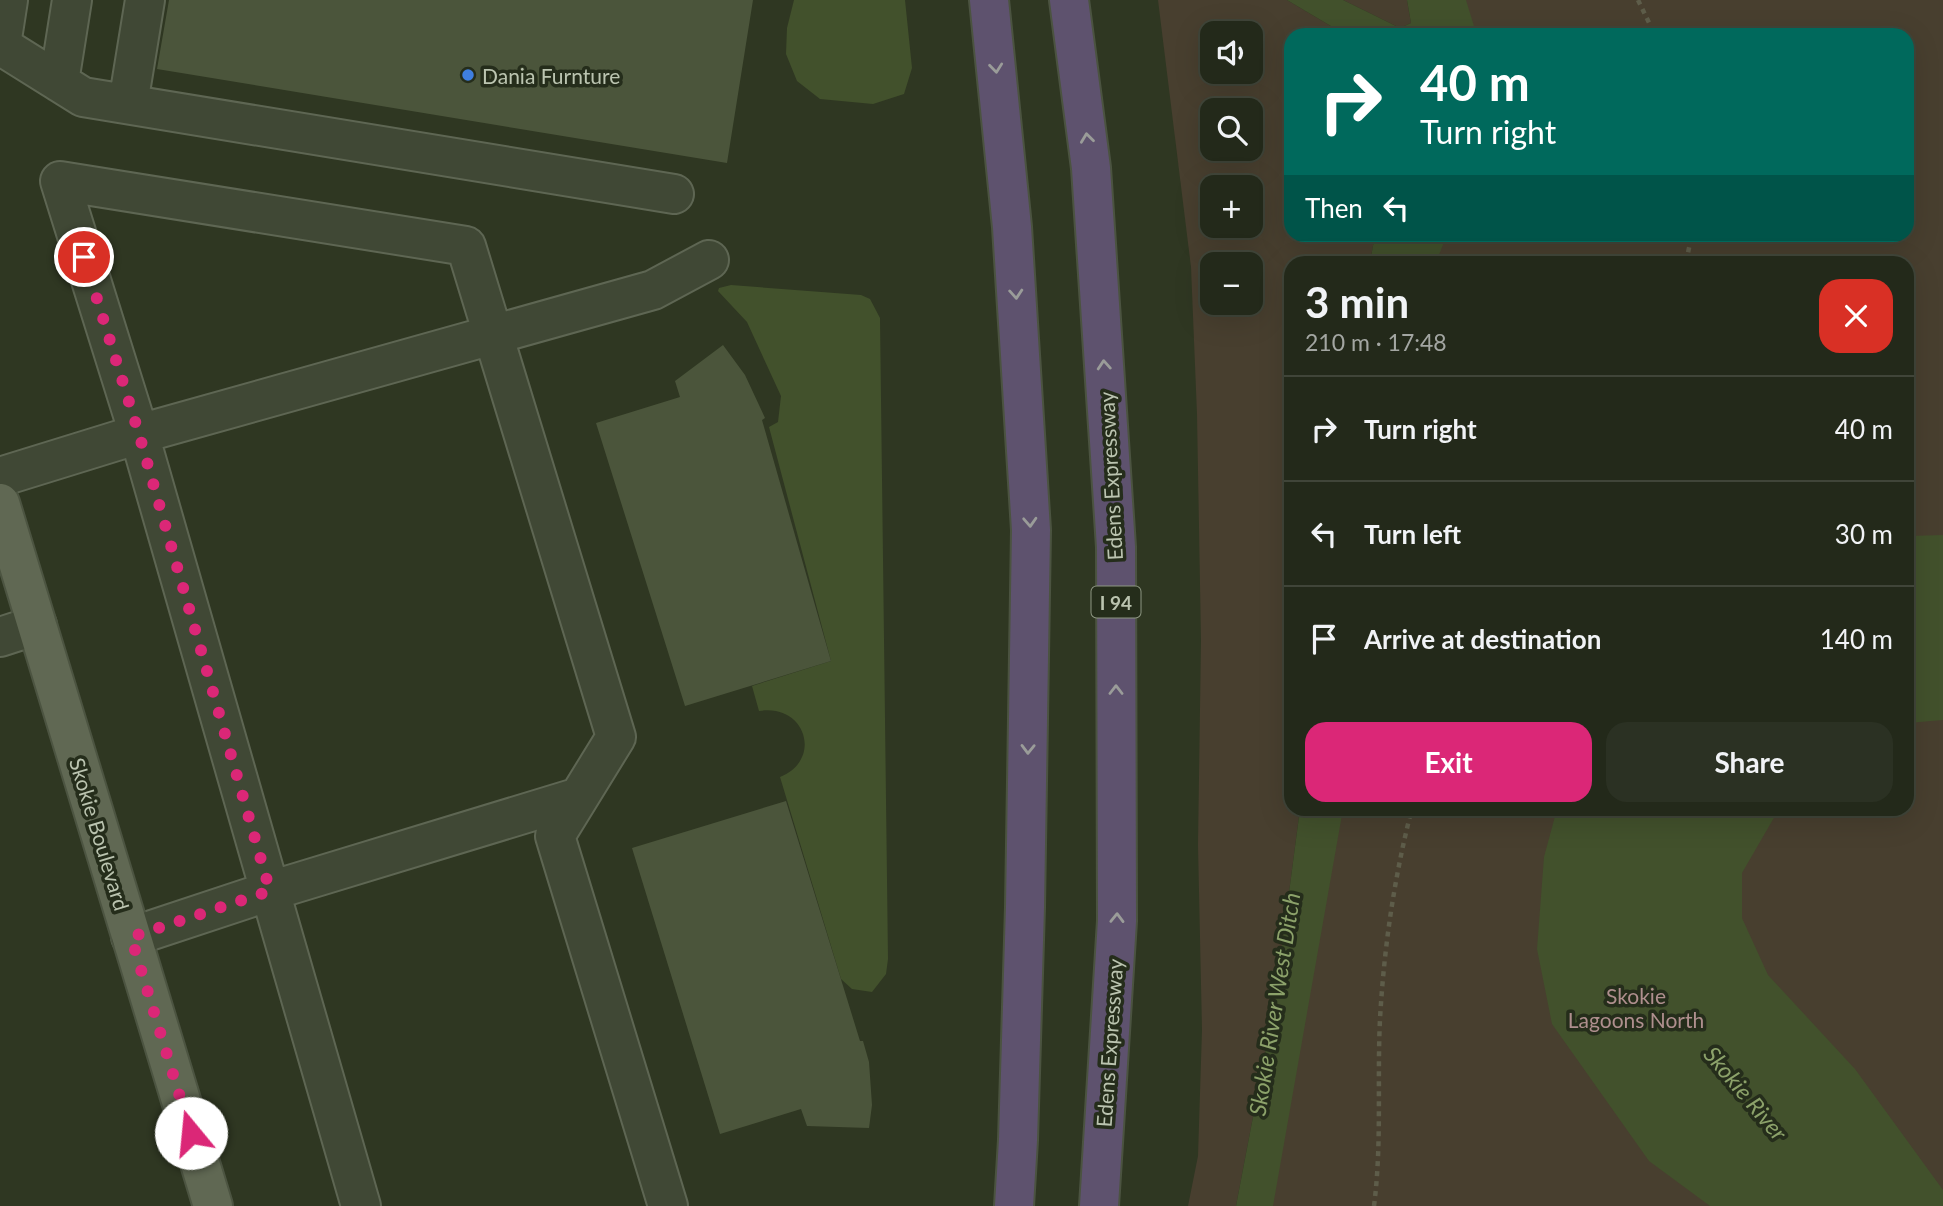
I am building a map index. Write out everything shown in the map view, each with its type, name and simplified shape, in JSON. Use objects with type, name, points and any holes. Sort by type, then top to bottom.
[{"type":"highway","points":[[989,0],[1012,227],[1031,530],[1024,934],[1014,1206]]},
{"type":"highway","name":"Edens Expressway","points":[[1069,0],[1091,168],[1116,547],[1117,922],[1099,1206]]},
{"type":"main road","name":"Skokie Boulevard","points":[[0,503],[213,1206]]},
{"type":"lane","points":[[8,0],[1,45],[83,97],[674,194]]},
{"type":"lane","points":[[59,82],[72,0]]},
{"type":"lane","points":[[128,104],[145,0]]},
{"type":"lane","points":[[361,1206],[139,434],[60,181],[466,246],[616,737],[555,836],[668,1206]]},
{"type":"lane","points":[[0,477],[139,434],[653,290],[709,260]]},
{"type":"lane","points":[[0,637],[37,625]]},
{"type":"lane","points":[[131,937],[270,891],[579,797]]},
{"type":"path","points":[[1638,0],[1652,28]]},
{"type":"path","points":[[1374,1206],[1379,1133],[1383,967],[1390,911],[1410,816]]},
{"type":"green space","points":[[1158,0],[1287,0],[1334,28],[1284,28],[1284,242],[1374,242],[1371,256],[1284,256],[1284,816],[1299,816],[1274,1007],[1236,1206],[1188,1206],[1198,1156],[1202,1030],[1198,845],[1201,641],[1191,267]]},
{"type":"green space","points":[[1343,0],[1407,0],[1411,23],[1400,28]]},
{"type":"green space","name":"Skokie Lagoons North","points":[[1448,0],[1943,0],[1943,1206],[1260,1206],[1324,816],[1914,816],[1914,256],[1422,256],[1425,242],[1914,242],[1914,28],[1447,28]]},
{"type":"water","points":[[794,0],[905,0],[912,68],[904,94],[873,104],[820,99],[797,81],[786,54],[787,28]]},
{"type":"water","points":[[1287,0],[1343,0],[1400,28],[1334,28]]},
{"type":"water","points":[[1407,0],[1466,0],[1474,26],[1400,28],[1411,23]]},
{"type":"water","points":[[1374,242],[1444,242],[1438,256],[1371,256]]},
{"type":"water","points":[[731,285],[861,295],[870,299],[880,318],[888,959],[886,974],[872,992],[852,989],[841,979],[780,777],[793,769],[801,758],[805,747],[803,735],[798,724],[788,716],[775,711],[759,711],[752,686],[831,661],[769,427],[778,422],[781,396],[747,322],[718,291],[719,288]]},
{"type":"water","points":[[1943,535],[1943,720],[1914,722],[1914,536]]},
{"type":"water","points":[[1299,816],[1342,816],[1273,1206],[1236,1206],[1274,1007]]},
{"type":"water","name":"Skokie River","points":[[1555,816],[1775,816],[1742,873],[1742,918],[1768,975],[1855,1069],[1943,1190],[1943,1206],[1710,1206],[1649,1161],[1552,1024],[1537,949],[1544,857]]},
{"type":"building","name":"Dania Furnture","points":[[169,0],[753,0],[727,163],[157,69]]},
{"type":"building","points":[[723,345],[745,375],[765,418],[762,420],[831,661],[685,706],[596,423],[680,397],[675,381]]},
{"type":"building","points":[[786,801],[860,1041],[863,1041],[869,1062],[872,1105],[869,1128],[807,1126],[801,1109],[720,1134],[632,848]]},
{"type":"place","name":"Dania Furnture","points":[[468,75]]},
{"type":"route","points":[[84,257],[139,434],[270,891],[131,937],[191,1133]]},
{"type":"water label","name":"Skokie River West Ditch","points":[[1274,1004]]}]
